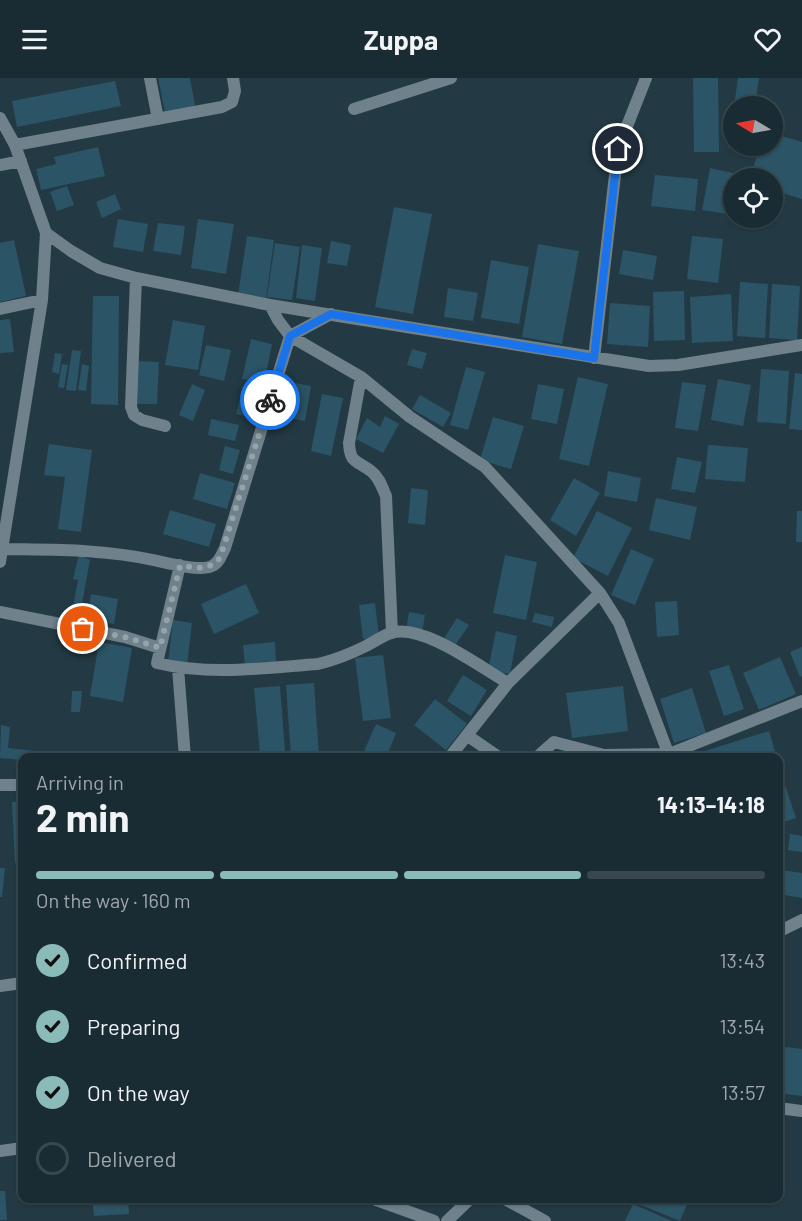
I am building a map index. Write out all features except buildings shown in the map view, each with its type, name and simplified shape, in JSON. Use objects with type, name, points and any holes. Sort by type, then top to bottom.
[{"type":"street","points":[[150,78],[158,120]]},
{"type":"street","points":[[15,145],[222,107],[232,102],[235,92],[233,78]]},
{"type":"street","points":[[354,109],[451,78]]},
{"type":"street","points":[[594,358],[618,149],[646,78]]},
{"type":"street","points":[[0,118],[15,145],[46,232],[42,300],[0,562]]},
{"type":"street","points":[[0,165],[21,161]]},
{"type":"street","points":[[46,232],[71,251],[100,268],[136,278],[270,304],[594,358],[649,366],[678,366],[802,345]]},
{"type":"street","points":[[136,278],[131,407],[134,415],[142,420],[165,426]]},
{"type":"street","points":[[0,309],[42,300]]},
{"type":"street","points":[[270,304],[290,336],[361,376],[410,417],[485,467],[600,593],[619,623],[668,753]]},
{"type":"street","points":[[2,549],[110,552],[180,566],[204,568],[213,566],[220,558],[290,336],[331,314]]},
{"type":"street","points":[[361,376],[349,454],[354,461],[372,472],[386,496],[392,633]]},
{"type":"street","points":[[180,566],[157,663],[206,671],[318,664],[336,660],[392,633],[411,631],[430,637],[508,683]]},
{"type":"street","points":[[453,753],[508,683],[600,593]]},
{"type":"street","points":[[0,612],[125,637],[160,648]]},
{"type":"street","points":[[178,668],[185,753]]},
{"type":"street","points":[[676,753],[802,701]]},
{"type":"street","points":[[468,736],[493,753]]},
{"type":"street","points":[[542,753],[554,742],[596,753]]},
{"type":"street","points":[[0,784],[18,785]]},
{"type":"street","points":[[783,930],[802,920]]},
{"type":"street","points":[[0,986],[18,984]]},
{"type":"street","points":[[783,1109],[802,1111]]},
{"type":"street","points":[[0,1151],[18,1149]]},
{"type":"street","points":[[385,1203],[434,1221]]},
{"type":"street","points":[[447,1221],[466,1203]]},
{"type":"street","points":[[512,1203],[545,1221]]},
{"type":"way so far","points":[[83,629],[125,637],[160,648],[180,566],[204,568],[213,566],[225,548],[270,400]]},
{"type":"route","points":[[270,400],[290,336],[331,314],[594,358],[618,149]]}]
